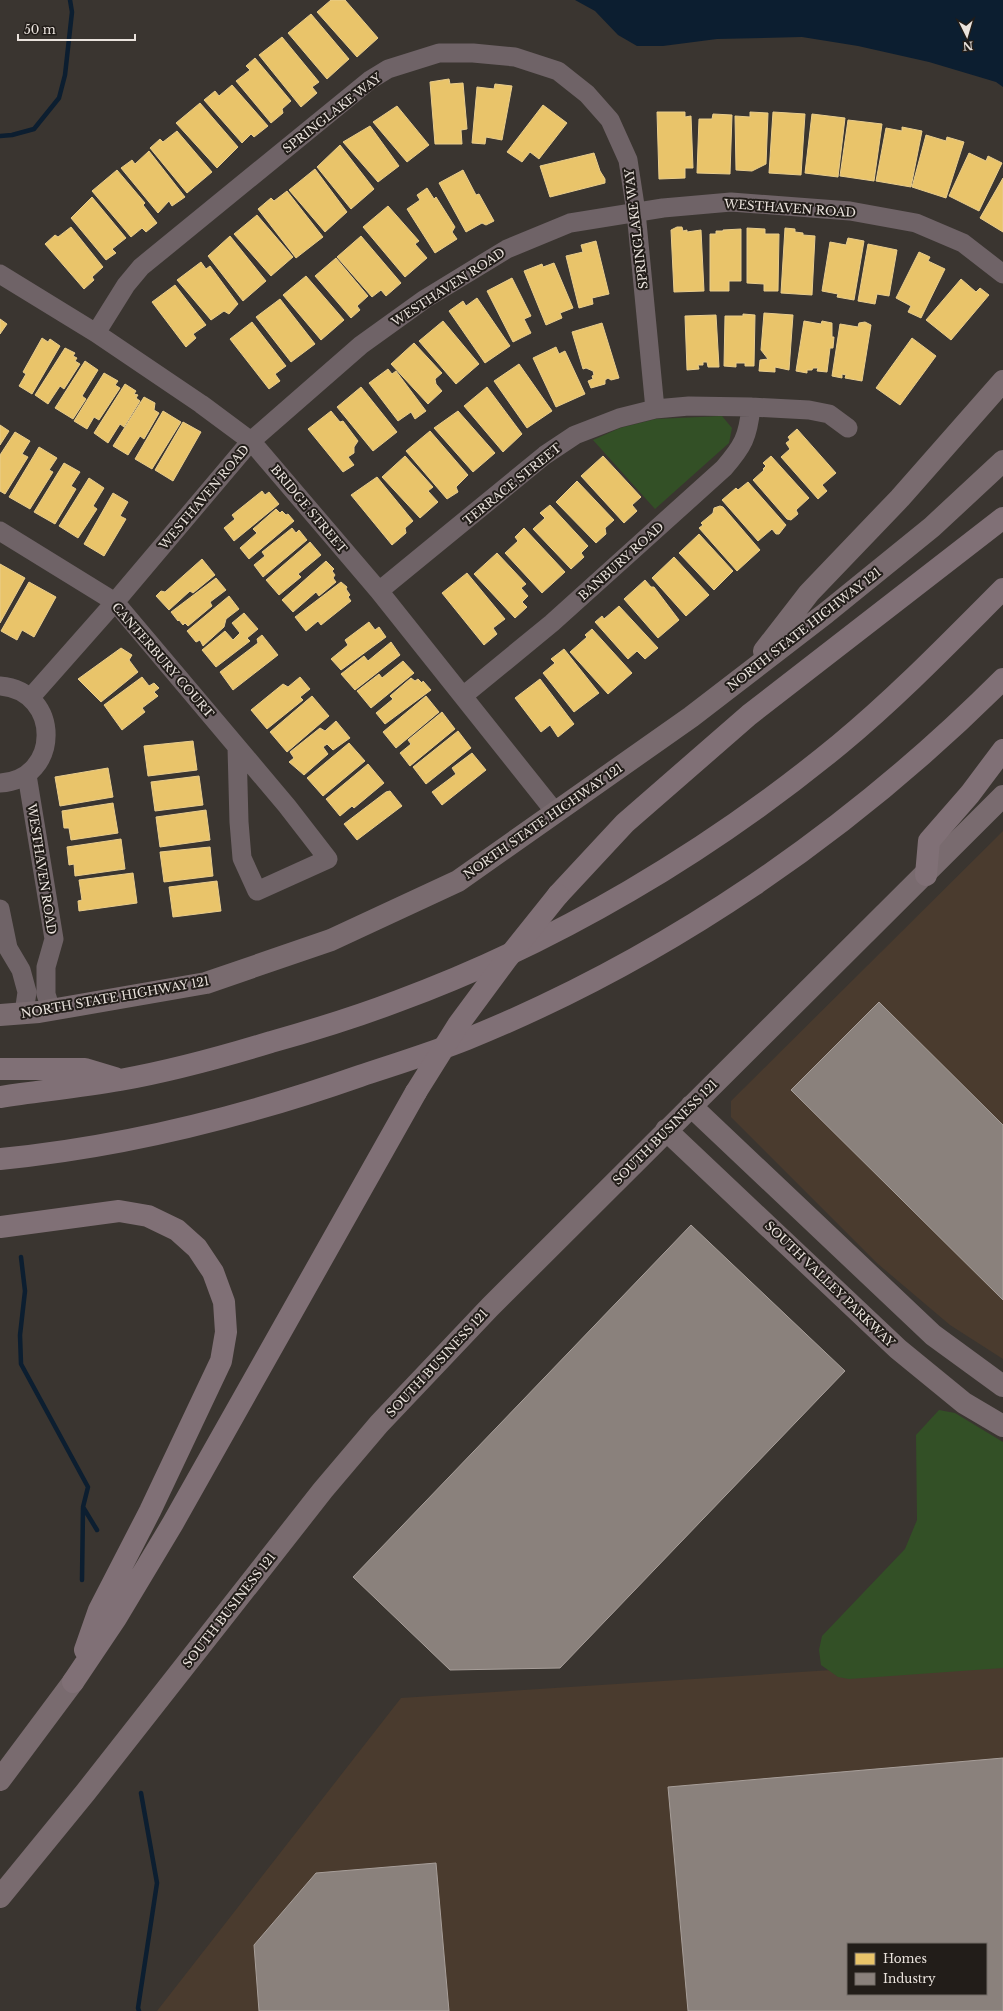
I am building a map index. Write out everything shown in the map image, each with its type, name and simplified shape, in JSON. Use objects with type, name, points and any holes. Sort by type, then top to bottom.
[{"type":"highway","points":[[73,1682],[116,1618],[173,1523],[416,1092],[458,1025],[506,960],[558,895],[625,823],[749,715],[1003,518]]},
{"type":"highway","points":[[0,1097],[120,1080],[237,1052],[318,1028],[399,1001],[470,971],[567,925],[628,891],[694,850],[771,798],[841,743],[925,668],[1003,589]]},
{"type":"highway","points":[[0,1159],[110,1144],[192,1127],[290,1101],[467,1039],[541,1006],[624,964],[698,920],[770,873],[838,824],[905,770],[968,714],[1003,679]]},
{"type":"highway","points":[[926,875],[929,841],[970,794],[1003,750]]},
{"type":"highway","points":[[0,1069],[86,1069],[120,1080]]},
{"type":"highway","points":[[0,1227],[119,1211],[148,1216],[177,1230],[197,1248],[214,1272],[224,1302],[226,1332],[221,1361],[150,1510],[99,1610],[73,1682]]},
{"type":"main road","points":[[746,675],[808,593],[900,498],[1003,381]]},
{"type":"main road","name":"NORTH STATE HIGHWAY 121","points":[[0,1015],[51,1010],[206,983],[331,940],[458,881],[691,717],[746,675],[826,613],[932,527],[1003,461]]},
{"type":"main road","name":"SOUTH BUSINESS 121","points":[[0,1897],[86,1794],[323,1490],[378,1424],[479,1318],[666,1130],[926,875],[1003,796]]},
{"type":"main road","points":[[691,1106],[934,1335],[1003,1386]]},
{"type":"main road","name":"SOUTH VALLEY PARKWAY","points":[[666,1130],[898,1349],[964,1403],[1003,1426]]},
{"type":"main road","points":[[0,1780],[73,1682]]},
{"type":"street","name":"SPRINGLAKE WAY","points":[[96,333],[126,285],[141,267],[358,90],[388,68],[439,53],[473,52],[515,57],[558,71],[587,94],[610,120],[628,160],[636,212],[655,409]]},
{"type":"street","name":"WESTHAVEN ROAD","points":[[30,697],[115,602],[251,441],[362,345],[425,300],[507,249],[570,223],[636,212],[731,202],[850,211],[916,223],[963,243],[1003,274]]},
{"type":"street","name":"BRIDGE STREET","points":[[0,274],[96,333],[201,404],[251,441],[379,591],[555,812]]},
{"type":"street","name":"TERRACE STREET","points":[[379,591],[545,455],[575,435],[619,418],[655,409],[690,406],[751,407],[809,410],[829,414],[848,428]]},
{"type":"street","name":"BANBURY ROAD","points":[[463,696],[552,623],[724,468],[739,451],[749,431],[751,407]]},
{"type":"street","name":"CANTERBURY COURT","points":[[0,531],[115,602],[237,747],[328,859],[257,891],[242,858],[239,822],[237,747]]},
{"type":"street","points":[[0,686],[12,687],[30,697],[44,715],[47,737],[41,758],[27,775],[10,783],[0,783]]},
{"type":"street","name":"WESTHAVEN ROAD","points":[[27,775],[54,939],[46,967],[46,994],[51,1010]]},
{"type":"street","points":[[0,909],[8,948],[21,970],[27,992],[24,1013]]},
{"type":"shaded area","points":[[1003,831],[1003,1359],[950,1325],[878,1264],[731,1117],[731,1101]]},
{"type":"shaded area","points":[[1003,1659],[1003,2011],[157,2011],[401,1698]]},
{"type":"green space","points":[[722,416],[732,428],[729,443],[655,509],[593,440],[620,428],[656,419]]},
{"type":"green space","points":[[939,1410],[955,1413],[1003,1442],[1003,1668],[849,1679],[838,1677],[821,1665],[819,1650],[822,1636],[905,1549],[917,1520],[916,1435]]},
{"type":"water","points":[[575,0],[1003,0],[1003,87],[996,82],[929,62],[858,46],[802,37],[717,39],[663,46],[637,46],[618,35],[595,11]]},
{"type":"building: Homes","points":[[331,0],[345,0],[378,38],[357,57],[317,12]]},
{"type":"building: Homes","points":[[311,14],[349,59],[327,79],[288,33]]},
{"type":"building: Homes","points":[[282,37],[319,82],[312,87],[317,93],[301,107],[259,55]]},
{"type":"building: Homes","points":[[255,58],[291,101],[282,109],[283,113],[271,123],[236,81],[250,70],[246,66]]},
{"type":"building: Homes","points":[[449,79],[450,84],[463,83],[467,129],[461,130],[462,144],[435,144],[430,82]]},
{"type":"building: Homes","points":[[495,84],[512,86],[502,140],[486,137],[485,144],[472,143],[477,87],[494,89]]},
{"type":"building: Homes","points":[[232,85],[268,126],[254,137],[251,134],[242,143],[204,100],[215,91],[219,96]]},
{"type":"building: Homes","points":[[200,103],[238,147],[217,168],[176,123]]},
{"type":"building: Homes","points":[[543,105],[567,123],[539,159],[530,152],[522,162],[507,152]]},
{"type":"building: Homes","points":[[397,106],[429,145],[407,162],[373,122]]},
{"type":"building: Homes","points":[[657,112],[685,112],[685,117],[691,116],[693,168],[685,168],[685,178],[659,179]]},
{"type":"building: Homes","points":[[750,112],[768,113],[766,164],[752,171],[736,170],[735,116],[750,117]]},
{"type":"building: Homes","points":[[773,112],[805,114],[801,175],[769,173]]},
{"type":"building: Homes","points":[[713,114],[732,115],[730,174],[697,173],[699,119],[712,119]]},
{"type":"building: Homes","points":[[812,114],[845,118],[838,177],[805,173]]},
{"type":"building: Homes","points":[[848,120],[882,124],[874,181],[840,176]]},
{"type":"building: Homes","points":[[370,126],[399,166],[378,182],[343,142]]},
{"type":"building: Homes","points":[[902,127],[922,131],[911,187],[876,181],[886,128],[902,131]]},
{"type":"building: Homes","points":[[177,131],[212,172],[187,193],[150,148],[160,139],[163,142]]},
{"type":"building: Homes","points":[[926,135],[946,141],[947,137],[964,142],[946,198],[912,187]]},
{"type":"building: Homes","points":[[340,145],[374,189],[351,209],[317,167]]},
{"type":"building: Homes","points":[[149,151],[185,197],[172,206],[169,201],[158,213],[121,168],[132,160],[135,164]]},
{"type":"building: Homes","points":[[594,153],[600,171],[605,179],[605,183],[550,197],[540,166]]},
{"type":"building: Homes","points":[[969,153],[986,161],[988,156],[1002,163],[979,211],[949,196]]},
{"type":"building: Homes","points":[[315,169],[347,212],[325,232],[289,190]]},
{"type":"building: Homes","points":[[117,170],[145,203],[143,205],[157,223],[146,232],[142,228],[131,237],[92,191]]},
{"type":"building: Homes","points":[[463,170],[476,195],[479,194],[494,221],[486,225],[482,223],[466,232],[439,183]]},
{"type":"building: Homes","points":[[1003,178],[1003,232],[980,218]]},
{"type":"building: Homes","points":[[427,188],[434,199],[436,197],[455,227],[452,232],[457,239],[435,253],[407,209],[420,200],[417,195]]},
{"type":"building: Homes","points":[[287,191],[323,237],[296,258],[258,209],[271,198],[274,201]]},
{"type":"building: Homes","points":[[92,197],[126,238],[112,249],[116,253],[106,260],[71,218]]},
{"type":"building: Homes","points":[[388,206],[419,241],[415,244],[427,258],[405,277],[363,227]]},
{"type":"building: Homes","points":[[257,215],[293,257],[271,276],[234,234]]},
{"type":"building: Homes","points":[[71,227],[103,267],[92,277],[94,280],[84,289],[45,244],[55,235],[58,237]]},
{"type":"building: Homes","points":[[677,227],[682,227],[683,231],[687,230],[687,232],[701,230],[704,291],[674,292],[671,230]]},
{"type":"building: Homes","points":[[747,228],[765,229],[765,234],[779,234],[778,291],[764,291],[764,284],[747,283]]},
{"type":"building: Homes","points":[[785,228],[795,229],[795,232],[803,233],[803,235],[815,236],[812,295],[781,293]]},
{"type":"building: Homes","points":[[741,229],[741,281],[729,281],[729,291],[710,291],[710,234],[716,234],[716,231]]},
{"type":"building: Homes","points":[[230,236],[266,281],[243,301],[208,256]]},
{"type":"building: Homes","points":[[361,236],[401,283],[386,296],[381,290],[372,297],[337,257]]},
{"type":"building: Homes","points":[[848,238],[864,241],[854,300],[837,297],[838,294],[822,291],[830,242],[846,245]]},
{"type":"building: Homes","points":[[596,241],[609,294],[592,298],[593,304],[579,308],[566,256],[583,252],[581,245]]},
{"type":"building: Homes","points":[[868,244],[897,250],[889,296],[877,294],[875,304],[858,301]]},
{"type":"building: Homes","points":[[919,252],[930,257],[928,261],[945,269],[921,318],[908,312],[911,306],[896,298]]},
{"type":"building: Homes","points":[[336,258],[368,296],[357,306],[360,310],[351,318],[315,276]]},
{"type":"building: Homes","points":[[201,262],[206,269],[210,266],[238,304],[229,314],[224,311],[211,320],[177,280]]},
{"type":"building: Homes","points":[[554,263],[573,308],[560,313],[562,318],[546,325],[524,271],[542,264],[543,267]]},
{"type":"building: Homes","points":[[306,276],[344,320],[321,340],[283,295]]},
{"type":"building: Homes","points":[[512,278],[531,316],[524,319],[531,333],[513,342],[487,291]]},
{"type":"building: Homes","points":[[961,279],[976,292],[980,288],[989,295],[951,340],[926,320]]},
{"type":"building: Homes","points":[[175,285],[206,325],[193,334],[196,338],[186,347],[152,302]]},
{"type":"building: Homes","points":[[477,298],[510,346],[485,363],[449,311],[463,301],[466,306]]},
{"type":"building: Homes","points":[[280,299],[315,344],[291,362],[256,317]]},
{"type":"building: Homes","points":[[764,313],[793,315],[789,370],[775,367],[775,372],[759,371],[760,360],[768,359],[761,350]]},
{"type":"building: Homes","points":[[743,314],[755,315],[754,366],[745,366],[745,363],[736,363],[736,367],[724,366],[725,316],[743,316]]},
{"type":"building: Homes","points":[[716,315],[719,367],[708,367],[707,362],[703,362],[703,365],[698,365],[699,369],[687,370],[685,316]]},
{"type":"building: Homes","points":[[0,319],[7,324],[0,334]]},
{"type":"building: Homes","points":[[443,321],[479,364],[456,384],[419,341]]},
{"type":"building: Homes","points":[[804,321],[821,324],[822,321],[832,323],[832,337],[834,337],[833,348],[830,348],[827,372],[817,371],[818,368],[807,370],[807,373],[796,371]]},
{"type":"building: Homes","points":[[252,322],[286,366],[275,374],[280,381],[269,389],[230,339]]},
{"type":"building: Homes","points":[[865,322],[871,325],[862,381],[845,378],[846,375],[842,374],[842,378],[832,376],[840,324],[858,327],[859,323]]},
{"type":"building: Homes","points":[[602,323],[619,378],[611,380],[608,378],[605,380],[605,384],[591,388],[588,381],[593,379],[593,371],[586,368],[583,369],[572,332]]},
{"type":"building: Homes","points":[[42,338],[48,342],[50,339],[60,346],[32,394],[19,386],[26,374],[23,372]]},
{"type":"building: Homes","points":[[912,338],[936,356],[900,405],[876,388]]},
{"type":"building: Homes","points":[[414,343],[442,373],[435,379],[436,384],[442,391],[428,404],[391,364]]},
{"type":"building: Homes","points":[[556,347],[559,354],[565,351],[585,394],[556,407],[533,358]]},
{"type":"building: Homes","points":[[65,348],[75,353],[73,356],[77,358],[75,361],[80,364],[64,389],[60,386],[48,404],[35,395]]},
{"type":"building: Homes","points":[[85,361],[98,370],[82,396],[86,399],[73,419],[55,408]]},
{"type":"building: Homes","points":[[519,364],[552,411],[527,428],[494,381]]},
{"type":"building: Homes","points":[[388,369],[392,374],[396,371],[426,411],[415,419],[411,412],[398,421],[369,383]]},
{"type":"building: Homes","points":[[104,373],[118,381],[115,385],[120,388],[99,420],[94,417],[87,429],[74,421]]},
{"type":"building: Homes","points":[[125,384],[136,391],[134,394],[138,395],[136,398],[140,401],[124,427],[120,424],[108,443],[94,433]]},
{"type":"building: Homes","points":[[361,387],[397,432],[373,451],[337,407]]},
{"type":"building: Homes","points":[[487,387],[522,434],[503,452],[464,406]]},
{"type":"building: Homes","points":[[144,397],[155,403],[154,410],[159,413],[144,439],[140,436],[128,455],[113,446]]},
{"type":"building: Homes","points":[[163,411],[181,422],[152,469],[135,459]]},
{"type":"building: Homes","points":[[331,411],[340,422],[343,421],[358,441],[354,447],[354,453],[348,457],[354,465],[343,472],[308,429]]},
{"type":"building: Homes","points":[[458,411],[495,453],[473,472],[434,428]]},
{"type":"building: Homes","points":[[183,422],[201,432],[173,481],[155,470]]},
{"type":"building: Homes","points":[[0,425],[9,431],[0,445]]},
{"type":"building: Homes","points":[[797,429],[836,473],[822,485],[827,491],[818,499],[781,457],[790,449],[786,443],[790,440],[788,437]]},
{"type":"building: Homes","points":[[430,431],[468,475],[456,487],[458,492],[447,499],[406,451]]},
{"type":"building: Homes","points":[[15,432],[30,441],[22,454],[28,457],[5,494],[0,491],[0,455]]},
{"type":"building: Homes","points":[[39,447],[57,458],[49,470],[53,472],[30,509],[9,497]]},
{"type":"building: Homes","points":[[405,456],[433,487],[428,491],[438,502],[420,518],[382,477]]},
{"type":"building: Homes","points":[[603,456],[641,497],[632,505],[637,511],[624,523],[581,476]]},
{"type":"building: Homes","points":[[771,456],[809,498],[796,510],[798,514],[791,520],[787,519],[753,480],[764,470],[763,469],[766,466],[763,463]]},
{"type":"building: Homes","points":[[64,463],[80,472],[71,486],[76,489],[55,524],[34,512]]},
{"type":"building: Homes","points":[[377,477],[413,521],[405,528],[406,533],[392,545],[351,495]]},
{"type":"building: Homes","points":[[89,478],[104,488],[93,506],[97,509],[78,538],[59,526]]},
{"type":"building: Homes","points":[[577,481],[614,520],[605,528],[606,534],[596,543],[556,502]]},
{"type":"building: Homes","points":[[748,482],[786,525],[779,534],[776,534],[772,529],[758,541],[722,500],[736,488],[738,490]]},
{"type":"building: Homes","points":[[262,491],[265,495],[269,492],[279,504],[234,541],[224,528],[235,519],[232,515]]},
{"type":"building: Homes","points":[[113,493],[128,502],[120,516],[126,519],[104,556],[84,544]]},
{"type":"building: Homes","points":[[550,505],[588,546],[581,553],[584,557],[571,569],[533,529],[545,518],[540,513]]},
{"type":"building: Homes","points":[[720,506],[723,507],[760,550],[737,571],[699,528],[703,525],[701,523],[713,513],[714,508]]},
{"type":"building: Homes","points":[[276,509],[280,513],[282,511],[286,515],[288,514],[294,521],[249,559],[240,548],[257,533],[253,529]]},
{"type":"building: Homes","points":[[292,528],[296,533],[299,530],[307,540],[263,577],[254,565],[265,556],[262,552]]},
{"type":"building: Homes","points":[[524,528],[565,572],[542,593],[505,553],[518,541],[515,537]]},
{"type":"building: Homes","points":[[699,534],[733,571],[714,590],[679,553]]},
{"type":"building: Homes","points":[[310,542],[321,555],[298,574],[301,577],[279,595],[266,580]]},
{"type":"building: Homes","points":[[497,553],[526,584],[521,588],[528,596],[522,602],[527,607],[515,618],[474,574]]},
{"type":"building: Homes","points":[[674,557],[709,595],[686,616],[652,578]]},
{"type":"building: Homes","points":[[202,559],[215,575],[193,593],[190,591],[169,610],[156,596],[161,591],[165,592]]},
{"type":"building: Homes","points":[[326,561],[334,569],[332,571],[335,575],[333,578],[336,582],[319,596],[316,592],[293,612],[282,600]]},
{"type":"building: Homes","points":[[0,564],[25,578],[0,623]]},
{"type":"building: Homes","points":[[467,573],[505,619],[493,628],[497,634],[484,645],[442,593]]},
{"type":"building: Homes","points":[[216,578],[226,590],[210,602],[212,606],[188,626],[185,623],[183,625],[171,612]]},
{"type":"building: Homes","points":[[645,580],[651,587],[654,587],[679,620],[658,638],[624,599]]},
{"type":"building: Homes","points":[[29,582],[56,597],[34,637],[22,630],[17,640],[1,631]]},
{"type":"building: Homes","points":[[341,582],[347,587],[346,589],[350,595],[348,597],[351,601],[321,625],[318,621],[306,631],[295,617]]},
{"type":"building: Homes","points":[[229,596],[239,609],[226,619],[224,627],[203,646],[200,640],[196,642],[187,631]]},
{"type":"building: Homes","points":[[619,606],[658,648],[645,659],[637,651],[628,659],[595,622],[602,616],[604,619]]},
{"type":"building: Homes","points":[[244,613],[258,629],[247,638],[250,641],[216,667],[202,650],[225,631],[233,640],[240,633],[232,623]]},
{"type":"building: Homes","points":[[369,622],[375,630],[379,627],[386,637],[341,670],[331,659],[348,645],[345,640]]},
{"type":"building: Homes","points":[[592,629],[632,673],[608,694],[570,652],[587,637],[585,635]]},
{"type":"building: Homes","points":[[262,635],[278,655],[233,690],[220,672],[258,643],[257,639]]},
{"type":"building: Homes","points":[[391,642],[400,655],[355,690],[341,674],[364,656],[368,661]]},
{"type":"building: Homes","points":[[121,648],[132,655],[129,660],[138,672],[101,702],[78,679]]},
{"type":"building: Homes","points":[[564,649],[599,693],[574,712],[543,673],[555,663],[551,659]]},
{"type":"building: Homes","points":[[403,661],[414,673],[371,708],[357,691],[379,674],[382,678]]},
{"type":"building: Homes","points":[[142,677],[149,686],[154,683],[159,688],[154,692],[158,696],[142,708],[145,712],[122,730],[104,705]]},
{"type":"building: Homes","points":[[300,677],[310,689],[300,697],[303,700],[267,729],[251,710],[283,684],[288,687]]},
{"type":"building: Homes","points":[[411,678],[415,681],[418,679],[422,683],[423,681],[431,690],[385,724],[376,713],[393,699],[390,696]]},
{"type":"building: Homes","points":[[540,679],[574,724],[558,737],[550,725],[541,732],[515,698]]},
{"type":"building: Homes","points":[[312,696],[329,716],[287,752],[270,732]]},
{"type":"building: Homes","points":[[426,696],[439,712],[396,748],[383,732]]},
{"type":"building: Homes","points":[[442,712],[455,729],[410,766],[400,753],[411,744],[408,740]]},
{"type":"building: Homes","points":[[336,721],[350,738],[333,750],[327,744],[323,747],[328,754],[304,775],[289,762],[294,758],[290,752],[320,728],[325,731]]},
{"type":"building: Homes","points":[[458,731],[471,748],[426,784],[413,767]]},
{"type":"building: Homes","points":[[193,741],[197,770],[148,776],[144,746]]},
{"type":"building: Homes","points":[[349,743],[365,761],[323,796],[307,778]]},
{"type":"building: Homes","points":[[472,753],[486,770],[442,805],[432,792],[456,774],[452,768]]},
{"type":"building: Homes","points":[[368,764],[384,783],[354,808],[352,806],[340,816],[326,799]]},
{"type":"building: Homes","points":[[108,768],[113,797],[60,806],[55,777]]},
{"type":"building: Homes","points":[[199,776],[203,805],[155,811],[151,782]]},
{"type":"building: Homes","points":[[390,791],[402,806],[357,840],[344,824],[386,792]]},
{"type":"building: Homes","points":[[113,803],[118,833],[71,840],[69,828],[64,828],[62,811]]},
{"type":"building: Homes","points":[[206,810],[210,840],[160,847],[156,817]]},
{"type":"building: Homes","points":[[121,839],[125,869],[75,876],[74,864],[69,865],[67,847]]},
{"type":"building: Homes","points":[[210,847],[213,876],[164,882],[160,852]]},
{"type":"building: Homes","points":[[133,873],[137,903],[79,911],[78,901],[82,900],[79,880]]},
{"type":"building: Homes","points":[[217,881],[221,911],[173,917],[169,887]]},
{"type":"building: Industry","points":[[879,1002],[1003,1125],[1003,1300],[791,1090]]},
{"type":"building: Industry","points":[[691,1225],[845,1371],[560,1668],[450,1670],[353,1577]]},
{"type":"building: Industry","points":[[1003,1758],[1003,2011],[688,2011],[668,1787]]},
{"type":"building: Industry","points":[[436,1863],[449,2011],[259,2011],[254,1945],[316,1873]]},
{"type":"waterway","points":[[0,136],[12,135],[34,129],[59,98],[65,75],[72,12],[70,0]]},
{"type":"waterway","points":[[21,1257],[25,1291],[20,1335],[21,1364],[88,1487],[83,1507],[97,1530]]},
{"type":"waterway","points":[[82,1580],[83,1508]]},
{"type":"waterway","points":[[139,2011],[138,2008],[157,1883],[141,1793]]}]
